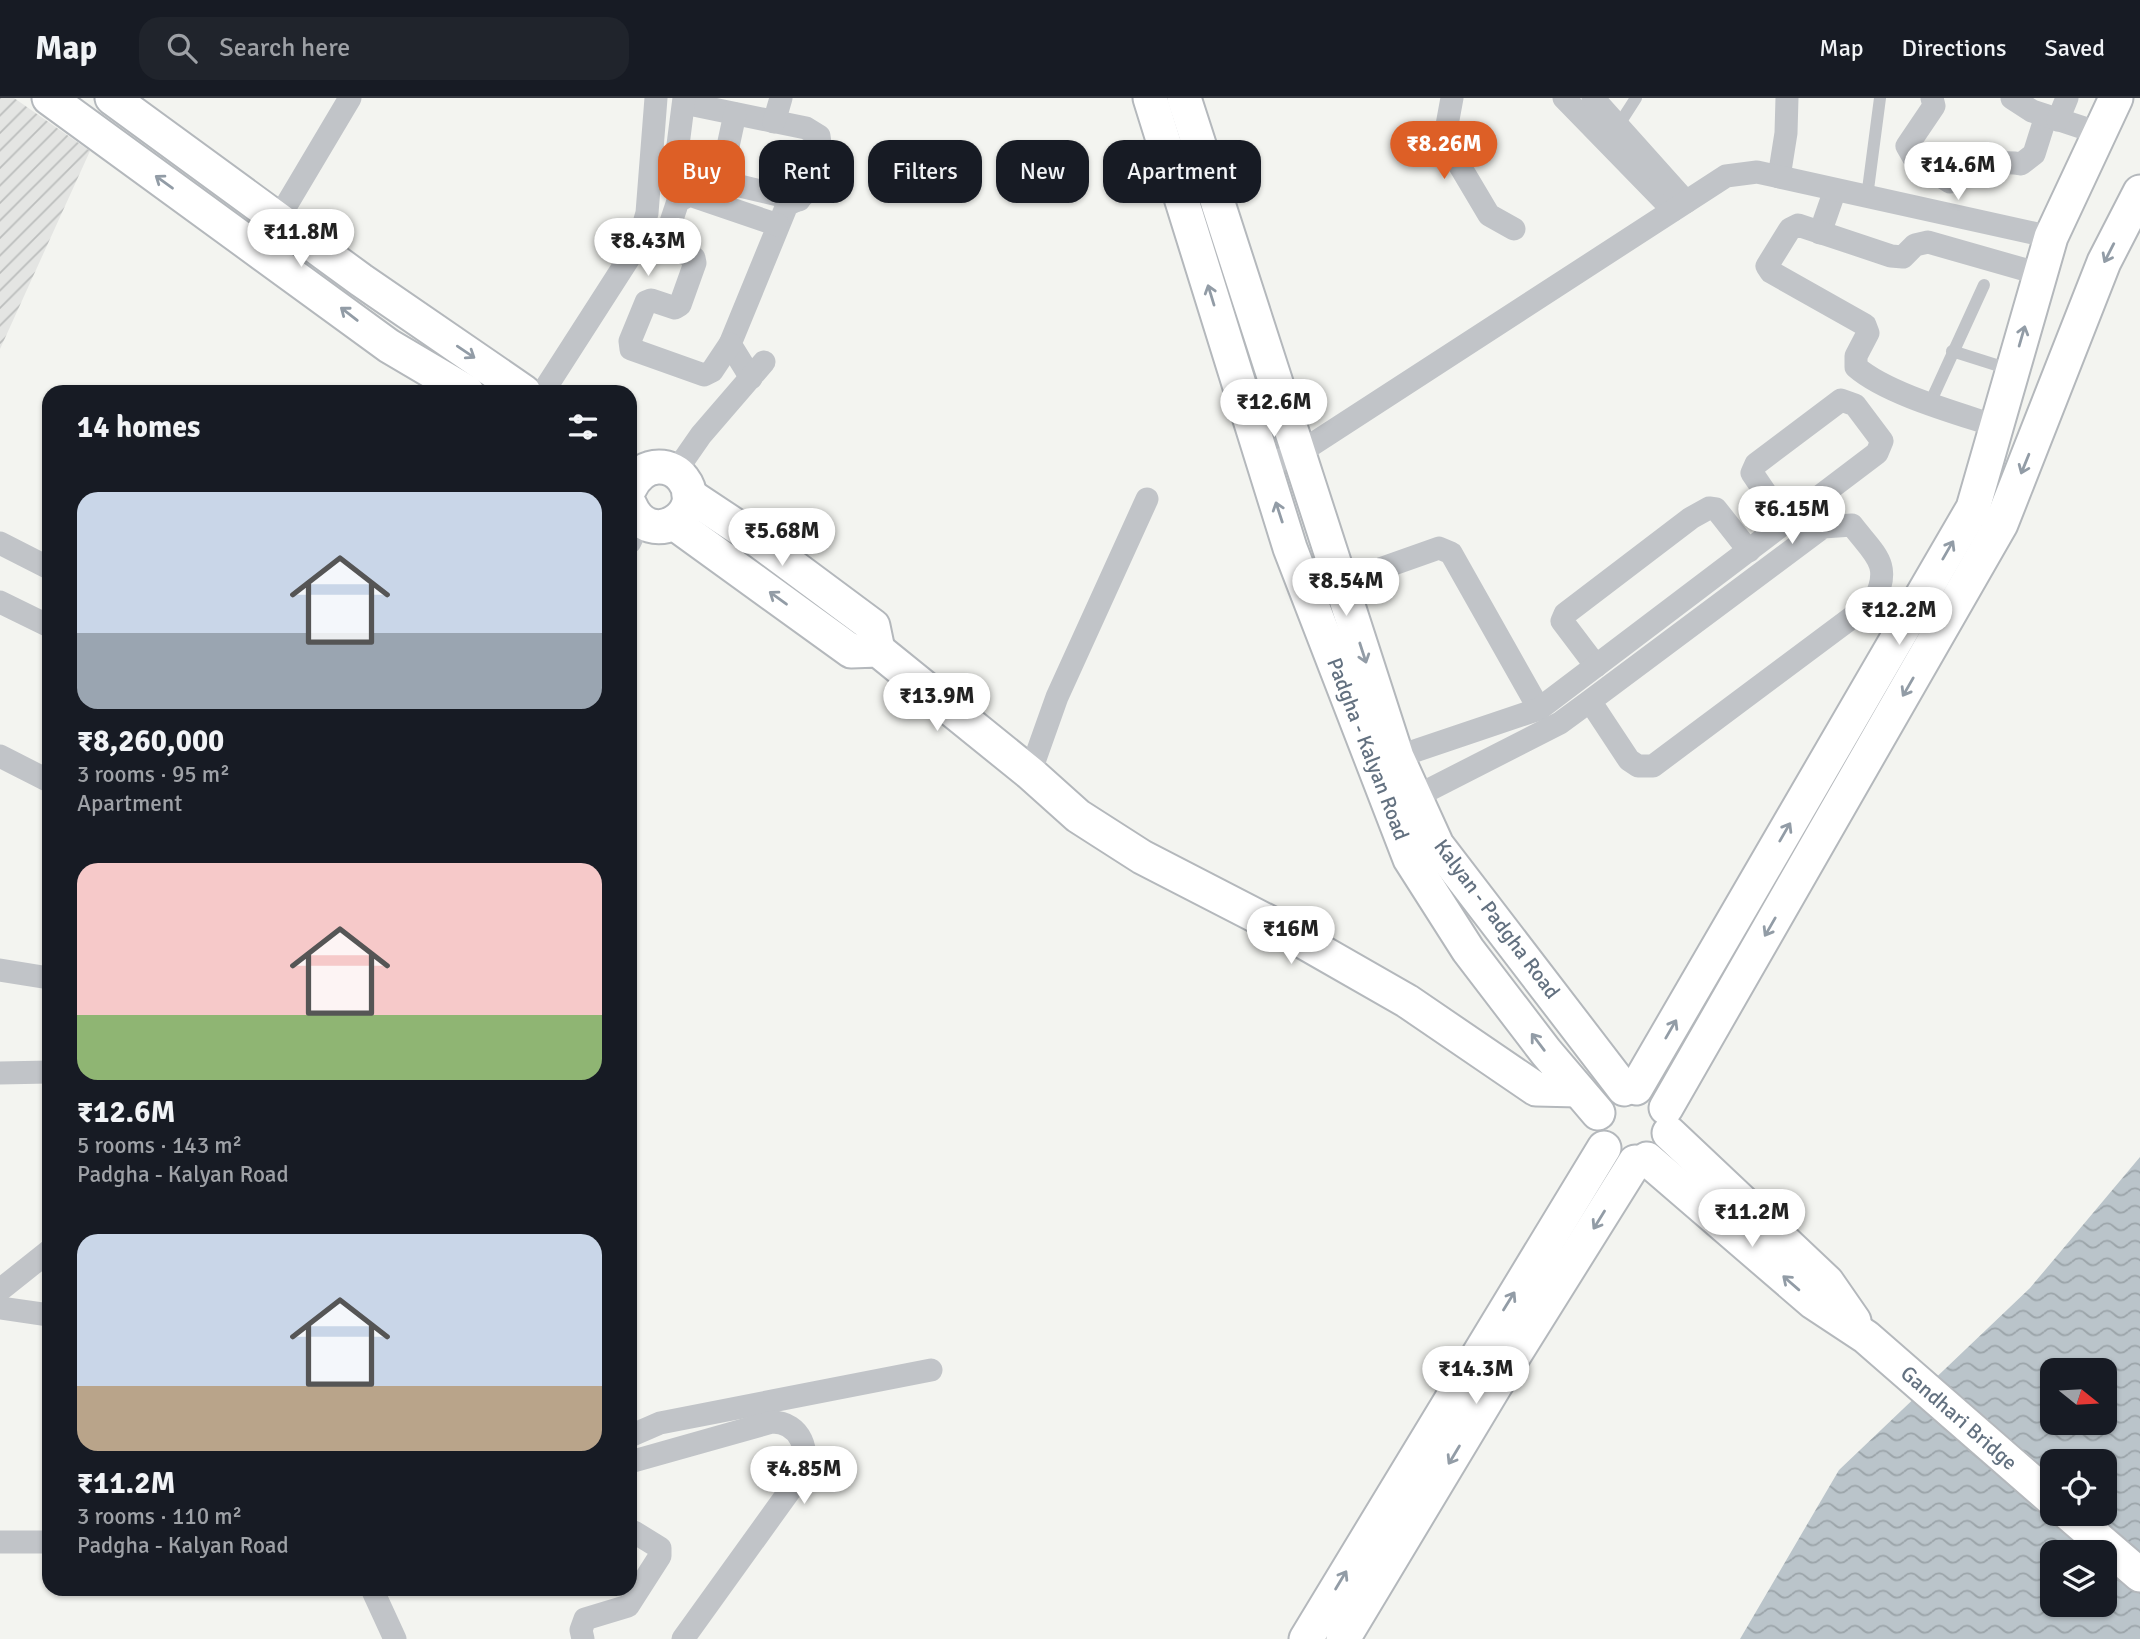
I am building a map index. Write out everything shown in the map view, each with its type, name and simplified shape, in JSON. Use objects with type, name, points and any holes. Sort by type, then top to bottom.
[{"type":"street","points":[[49,98],[390,346],[455,385]]},
{"type":"street","points":[[259,251],[350,98]]},
{"type":"street","points":[[547,385],[638,244],[647,213],[656,98]]},
{"type":"street","points":[[774,122],[781,98]]},
{"type":"street","name":"Padgha - Kalyan Road","points":[[1150,98],[1290,548],[1385,759],[1410,859],[1468,950],[1588,1102]]},
{"type":"street","name":"Kalyan - Padgha Road","points":[[1184,98],[1340,583],[1385,759],[1415,797],[1437,845],[1630,1088]]},
{"type":"street","points":[[1452,98],[1447,125],[1451,151],[1489,215],[1514,229]]},
{"type":"street","points":[[1564,98],[1679,206]]},
{"type":"street","points":[[1779,177],[1786,133],[1787,98]]},
{"type":"street","points":[[1932,98],[1934,106],[1907,146],[1915,160],[1950,182],[1973,170],[2004,161],[2021,164],[2035,154],[2052,118],[2067,98]]},
{"type":"street","points":[[2012,98],[2052,118],[2099,134]]},
{"type":"street","points":[[1630,1088],[1973,508],[2051,237],[2116,98]]},
{"type":"street","points":[[1595,99],[1679,206]]},
{"type":"street","points":[[679,140],[684,100],[735,114],[806,128],[819,136],[820,140]]},
{"type":"street","points":[[127,102],[279,219],[514,385]]},
{"type":"street","points":[[735,114],[722,174],[727,183],[759,191]]},
{"type":"street","points":[[1264,466],[1299,453],[1726,176],[1757,172],[2051,237]]},
{"type":"street","points":[[1821,233],[1835,190]]},
{"type":"street","points":[[1343,1639],[1641,1161],[1657,1153],[1667,1121],[2001,524],[2104,262],[2140,192]]},
{"type":"street","points":[[778,225],[690,195],[678,201],[664,243],[694,258],[695,263],[680,305],[675,308],[651,300],[646,302],[630,341],[631,349],[704,375],[712,371],[730,344],[778,225],[787,205],[792,203]]},
{"type":"street","points":[[1996,426],[1930,403],[1868,377],[1856,367],[1856,356],[1868,333],[1865,325],[1771,272],[1767,266],[1790,229],[1798,225],[1891,256],[1903,257],[1915,245],[1928,242],[2040,274]]},
{"type":"street","points":[[390,346],[422,322]]},
{"type":"street","points":[[637,524],[660,528],[665,482],[701,435],[758,370],[730,344]]},
{"type":"street","points":[[1385,759],[1539,709],[1749,551],[1786,523],[1877,453],[1882,441],[1855,405],[1841,400],[1756,464],[1752,473],[1786,523]]},
{"type":"street","points":[[637,478],[640,473],[665,482],[873,626],[878,650],[1030,773],[1078,816],[1142,858],[1276,926],[1407,1001],[1536,1090],[1588,1102],[1630,1088],[1649,1091],[1667,1121],[1827,1282],[1866,1337]]},
{"type":"street","points":[[665,482],[819,628],[851,651],[878,650]]},
{"type":"street","points":[[1030,773],[1057,697],[1147,499]]},
{"type":"street","points":[[1596,666],[1562,621],[1565,614],[1691,518],[1709,508],[1716,509],[1749,551]]},
{"type":"street","points":[[1415,797],[1560,723],[1823,527],[1852,526],[1883,566],[1884,583],[1874,601],[1653,766],[1638,766],[1629,760],[1590,701]]},
{"type":"street","points":[[1290,548],[1326,538]]},
{"type":"street","points":[[0,543],[42,564]]},
{"type":"street","points":[[1340,583],[1439,548],[1451,554],[1539,709]]},
{"type":"street","points":[[819,628],[838,600]]},
{"type":"street","points":[[0,602],[42,623]]},
{"type":"street","points":[[0,756],[42,777]]},
{"type":"street","points":[[0,970],[42,977]]},
{"type":"street","points":[[0,1073],[42,1072]]},
{"type":"street","points":[[1588,1102],[1598,1137],[1612,1156],[1641,1161],[1813,1302],[1866,1337]]},
{"type":"street","points":[[1306,1639],[1604,1148]]},
{"type":"street","points":[[0,1290],[42,1257]]},
{"type":"street","points":[[0,1308],[42,1314]]},
{"type":"street","name":"Gandhari Bridge","points":[[1866,1337],[2040,1489]]},
{"type":"street","points":[[639,1460],[770,1412],[931,1370]]},
{"type":"street","points":[[637,1433],[660,1423],[770,1412],[803,1441],[805,1466],[683,1639]]},
{"type":"street","points":[[2083,1526],[2140,1575]]},
{"type":"street","points":[[637,1534],[660,1548],[660,1556],[637,1592]]},
{"type":"street","points":[[0,1542],[42,1542]]},
{"type":"street","points":[[375,1596],[395,1639]]},
{"type":"street","points":[[583,1639],[581,1630],[584,1619],[628,1606],[634,1596]]},
{"type":"lane","points":[[1618,126],[1636,98]]},
{"type":"lane","points":[[1867,197],[1880,98]]},
{"type":"lane","points":[[1930,403],[1984,285]]},
{"type":"lane","points":[[1952,351],[2013,370]]},
{"type":"shaded area","points":[[0,98],[14,98],[90,151],[0,349]]},
{"type":"water","points":[[2140,1157],[2140,1639],[1740,1639],[1839,1470],[2030,1288]]}]
